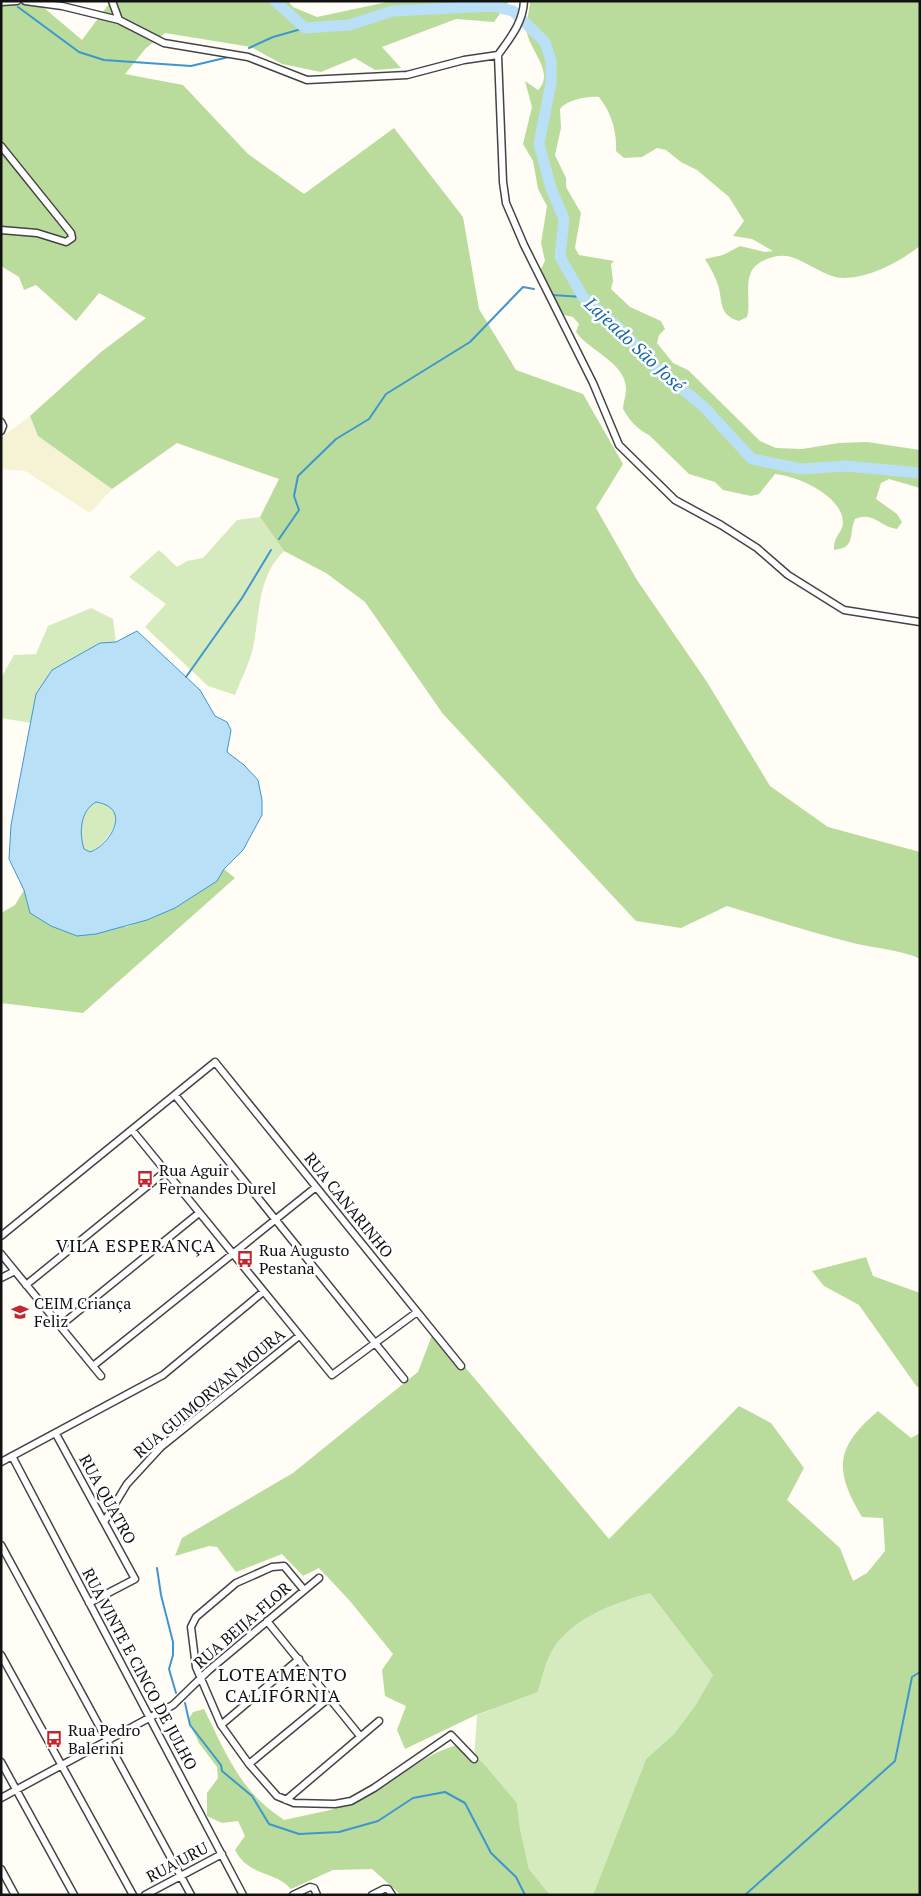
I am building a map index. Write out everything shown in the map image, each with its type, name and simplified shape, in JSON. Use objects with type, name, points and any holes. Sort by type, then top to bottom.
[{"type":"street","points":[[1,2],[17,1]]},
{"type":"street","points":[[25,1],[62,6],[119,20],[164,43],[248,57],[290,75],[307,80],[407,75],[464,60],[498,55]]},
{"type":"street","points":[[112,1],[119,20]]},
{"type":"street","points":[[524,1],[524,11],[518,27],[498,55],[502,182],[506,203],[524,245],[593,383],[619,445],[674,500],[721,524],[757,548],[788,575],[844,610],[920,622]]},
{"type":"street","points":[[1,146],[62,221],[72,238],[66,242],[37,233],[1,230]]},
{"type":"street","points":[[1,431],[2,423]]},
{"type":"street","name":"RUA CANARINHO","points":[[175,1095],[215,1062],[461,1366]]},
{"type":"street","points":[[1,1236],[175,1095],[404,1379]]},
{"type":"street","points":[[132,1130],[332,1375],[417,1312]]},
{"type":"street","points":[[26,1285],[166,1171]]},
{"type":"street","points":[[93,1366],[316,1187]]},
{"type":"street","points":[[60,1326],[199,1212]]},
{"type":"street","points":[[1,1254],[101,1376]]},
{"type":"street","points":[[1,1278],[15,1271]]},
{"type":"street","points":[[1,1462],[163,1376],[263,1292]]},
{"type":"street","name":"RUA GUIMORVAN MOURA","points":[[104,1522],[127,1484],[161,1447],[300,1336]]},
{"type":"street","name":"RUA QUATRO","points":[[56,1434],[135,1578],[89,1603]]},
{"type":"street","name":"RUA VINTE E CINCO DE JULHO","points":[[12,1456],[243,1895]]},
{"type":"street","points":[[1,1545],[191,1895]]},
{"type":"street","points":[[304,1590],[284,1566],[272,1567],[236,1583],[196,1617],[192,1627],[196,1667],[221,1725],[249,1764],[277,1796],[286,1800],[334,1804],[351,1801],[374,1788],[451,1735],[474,1759]]},
{"type":"street","name":"RUA BEIJA-FLOR","points":[[1,1798],[173,1705],[200,1679],[319,1578]]},
{"type":"street","points":[[267,1621],[360,1736]]},
{"type":"street","points":[[1,1655],[133,1895]]},
{"type":"street","points":[[221,1725],[299,1659]]},
{"type":"street","points":[[249,1764],[329,1698]]},
{"type":"street","points":[[286,1800],[379,1721]]},
{"type":"street","points":[[1,1762],[74,1895]]},
{"type":"street","name":"RUA URU","points":[[145,1895],[222,1854]]},
{"type":"street","points":[[1,1870],[15,1895]]},
{"type":"street","points":[[293,1895],[310,1887],[314,1888],[317,1895]]},
{"type":"street","points":[[372,1895],[384,1888],[388,1889],[392,1895]]},
{"type":"shaded area","points":[[30,416],[38,436],[112,489],[90,513],[25,471],[1,469],[1,438]]},
{"type":"green space","points":[[1,1],[47,1],[43,7],[82,40],[111,1],[288,1],[293,7],[317,17],[392,1],[509,1],[494,22],[456,19],[382,47],[401,68],[375,70],[355,58],[321,72],[282,64],[251,47],[165,33],[146,48],[125,74],[183,85],[248,154],[304,194],[394,128],[463,217],[479,309],[516,370],[583,394],[623,464],[596,508],[637,580],[707,682],[770,786],[828,827],[920,852],[920,959],[899,952],[824,935],[727,906],[681,928],[636,921],[443,714],[365,602],[326,573],[284,551],[260,517],[279,479],[177,443],[112,489],[38,436],[30,416],[101,352],[146,318],[99,293],[76,321],[36,285],[24,290],[19,277],[1,266]]},
{"type":"green space","points":[[530,1],[920,1],[920,246],[884,268],[863,275],[843,278],[830,275],[791,257],[768,258],[758,264],[751,272],[748,283],[747,317],[739,321],[724,311],[717,282],[705,259],[723,255],[740,246],[765,252],[773,251],[752,239],[733,236],[744,221],[729,197],[697,170],[681,162],[666,150],[657,148],[642,157],[624,158],[616,151],[612,122],[607,109],[599,97],[578,99],[567,103],[560,109],[561,128],[555,155],[566,178],[566,187],[581,213],[575,248],[579,255],[614,261],[611,264],[613,281],[611,289],[630,307],[661,321],[665,329],[659,335],[657,343],[673,363],[688,370],[760,441],[776,448],[802,449],[839,443],[867,442],[920,450],[920,488],[889,479],[881,483],[876,499],[897,514],[902,522],[897,529],[891,528],[872,518],[862,517],[855,519],[849,543],[834,550],[835,541],[843,526],[841,513],[836,504],[818,489],[807,483],[775,474],[759,494],[751,496],[723,490],[715,482],[689,474],[628,417],[623,409],[626,390],[625,381],[620,372],[576,332],[579,324],[573,317],[564,315],[558,308],[543,278],[541,269],[545,261],[541,243],[547,206],[538,189],[533,161],[523,144],[532,107],[525,81],[538,90],[543,83],[544,77],[540,62],[527,33]]},
{"type":"green space","points":[[260,517],[284,551],[275,561],[264,584],[253,648],[235,695],[208,686],[145,627],[166,604],[129,577],[159,550],[177,567],[187,561],[203,558],[237,520]]},
{"type":"green space","points":[[91,608],[113,619],[116,642],[100,643],[36,694],[31,723],[1,718],[1,678],[14,655],[36,654],[48,626]]},
{"type":"green space","points":[[96,802],[111,807],[115,811],[116,819],[108,836],[90,852],[84,849],[81,830],[87,811]]},
{"type":"green space","points":[[224,869],[235,878],[83,1013],[1,1003],[1,913],[15,905],[24,890],[30,913],[126,927],[175,908],[217,881]]},
{"type":"green space","points":[[866,1257],[873,1276],[920,1293],[920,1386],[917,1387],[859,1305],[824,1286],[812,1271]]},
{"type":"green space","points":[[434,1330],[609,1539],[739,1406],[771,1423],[804,1468],[787,1500],[840,1548],[853,1581],[867,1573],[885,1551],[883,1518],[862,1517],[846,1485],[843,1460],[847,1448],[864,1424],[878,1411],[911,1438],[920,1433],[920,1895],[593,1895],[646,1759],[674,1734],[695,1706],[713,1675],[650,1593],[595,1613],[570,1629],[552,1651],[538,1692],[476,1715],[405,1749],[397,1730],[406,1706],[385,1696],[382,1670],[393,1654],[350,1601],[319,1568],[303,1576],[282,1554],[236,1572],[217,1547],[209,1546],[175,1556],[182,1538],[293,1473],[418,1372]]},
{"type":"green space","points":[[650,1593],[713,1675],[695,1706],[674,1734],[646,1759],[593,1895],[550,1895],[529,1869],[520,1828],[517,1803],[474,1759],[477,1715],[538,1692],[552,1651],[570,1629],[595,1613]]},
{"type":"green space","points":[[204,1709],[228,1758],[243,1781],[263,1804],[284,1820],[352,1803],[383,1787],[424,1759],[457,1745],[482,1762],[517,1803],[520,1828],[529,1869],[550,1895],[401,1895],[372,1869],[333,1870],[291,1889],[277,1879],[247,1865],[241,1859],[235,1850],[245,1836],[238,1821],[222,1823],[207,1816],[207,1793],[218,1778],[217,1767],[199,1743],[188,1720],[193,1712]]},
{"type":"water","points":[[137,631],[200,690],[215,716],[227,722],[231,730],[227,752],[244,765],[258,780],[262,800],[262,815],[243,850],[224,869],[217,881],[175,908],[147,920],[96,934],[77,936],[51,926],[30,913],[24,890],[9,859],[11,825],[36,694],[52,670],[100,643],[116,642]],"holes":[[[96,802],[107,806],[113,811],[116,819],[114,827],[105,842],[90,852],[84,849],[82,843],[81,829],[84,817]]]},
{"type":"waterway","name":"Lajeado São José","points":[[275,1],[305,28],[349,25],[393,11],[493,6],[513,11],[545,42],[551,61],[551,83],[539,144],[551,188],[564,219],[560,257],[583,297],[619,328],[657,368],[704,407],[752,459],[801,469],[846,466],[920,473]]},
{"type":"waterway","points":[[18,7],[79,52],[104,60],[191,66],[233,56]]},
{"type":"waterway","points":[[249,48],[273,37],[305,28]]},
{"type":"waterway","points":[[279,539],[299,510],[294,496],[298,476],[336,439],[369,419],[386,394],[470,342],[523,287],[534,289]]},
{"type":"waterway","points":[[552,295],[583,297]]},
{"type":"waterway","points":[[186,677],[242,598],[271,550]]},
{"type":"waterway","points":[[157,1568],[161,1595],[173,1642],[173,1655],[169,1669],[176,1693]]},
{"type":"waterway","points":[[745,1895],[895,1761],[912,1677],[920,1672]]},
{"type":"waterway","points":[[185,1703],[190,1725],[221,1765],[222,1771],[252,1796],[269,1824],[299,1834],[339,1832],[378,1821],[413,1798],[445,1792],[465,1803],[491,1853],[516,1877],[525,1895]]},
{"type":"place","name":"Rua Aguir Fernandes Durel","points":[[145,1179]]},
{"type":"place","name":"Rua Augusto Pestana","points":[[245,1259]]},
{"type":"place","name":"CEIM Criança Feliz","points":[[20,1312]]},
{"type":"place","name":"Rua Pedro Balerini","points":[[54,1739]]},
{"type":"district","name":"VILA ESPERANÇA","points":[[136,1245]]},
{"type":"district","name":"LOTEAMENTO CALIFÓRNIA","points":[[283,1684]]}]
